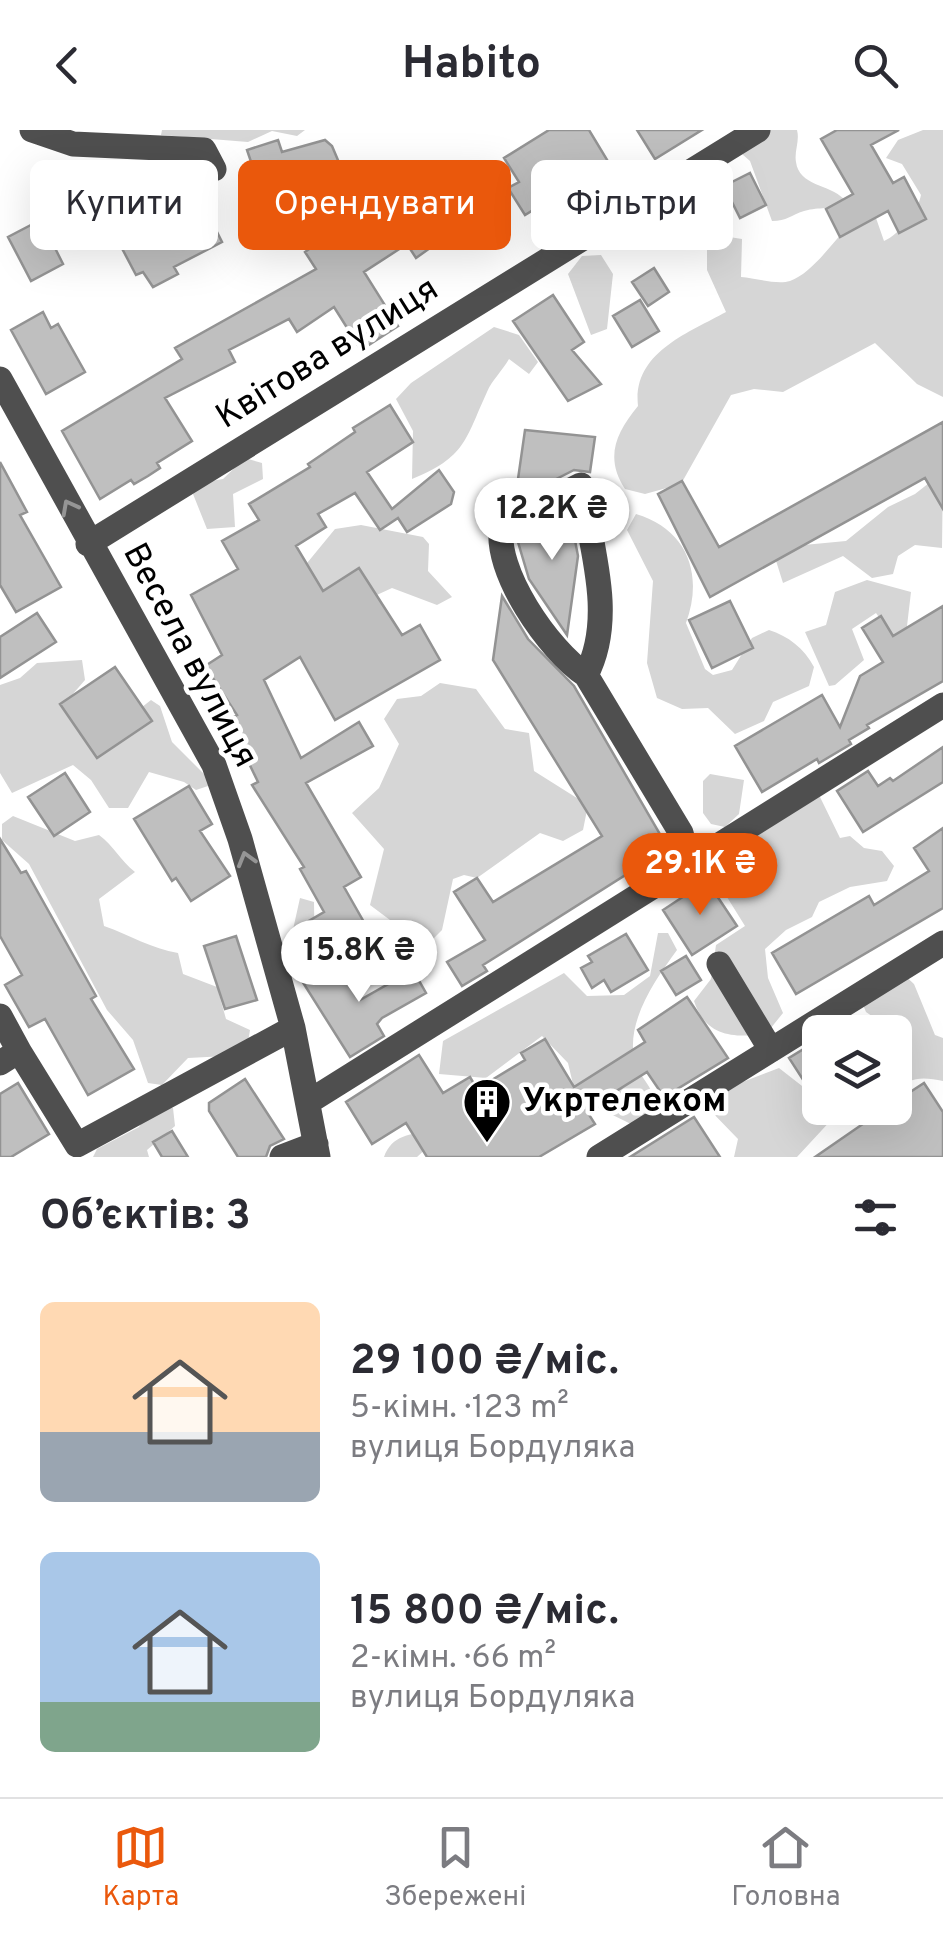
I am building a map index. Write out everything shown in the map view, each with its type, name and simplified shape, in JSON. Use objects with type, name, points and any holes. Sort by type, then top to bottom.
[{"type":"street","points":[[32,130],[73,144],[204,150],[209,160]]},
{"type":"street","name":"Квітова вулиця","points":[[88,544],[758,130]]},
{"type":"street","name":"Весела вулиця","points":[[0,379],[88,544],[214,765],[240,839],[293,1028],[317,1150]]},
{"type":"street","points":[[586,676],[598,652],[602,619],[581,485],[502,525],[498,544],[509,575],[561,659],[586,676],[682,834],[689,863]]},
{"type":"street","points":[[310,1101],[943,705]]},
{"type":"street","points":[[599,1157],[943,944]]},
{"type":"street","points":[[719,964],[771,1050]]},
{"type":"street","points":[[0,1016],[10,1057],[77,1145],[293,1028]]},
{"type":"street","points":[[282,1157],[317,1150]]},
{"type":"shaded area","points":[[162,130],[305,130],[297,136],[272,131],[248,142],[161,135]]},
{"type":"shaded area","points":[[759,130],[797,130],[798,170],[844,199],[829,207],[772,221],[750,161],[742,154]]},
{"type":"shaded area","points":[[923,130],[943,130],[943,397],[917,384],[875,343],[783,392],[754,389],[731,395],[681,484],[645,494],[625,489],[615,467],[615,446],[623,426],[638,406],[638,388],[644,372],[666,347],[726,312],[707,270],[707,250],[733,250],[733,238],[742,239],[741,277],[785,282],[808,270],[856,219],[876,218],[884,241],[890,238],[912,215],[921,195],[902,164],[886,158],[898,140]]},
{"type":"shaded area","points":[[601,255],[613,274],[607,329],[591,335],[568,274],[582,256]]},
{"type":"shaded area","points":[[494,327],[519,335],[538,362],[529,374],[509,359],[489,388],[462,445],[443,463],[412,479],[413,431],[396,399],[411,383]]},
{"type":"shaded area","points":[[245,458],[262,463],[263,479],[233,494],[235,527],[207,529],[193,494],[199,483],[223,479]]},
{"type":"shaded area","points":[[943,472],[942,548],[915,545],[898,556],[893,574],[872,578],[843,556],[783,583],[772,548],[846,541],[888,507],[915,494]]},
{"type":"shaded area","points":[[636,514],[668,530],[687,556],[693,587],[686,623],[705,669],[713,675],[732,670],[752,638],[769,630],[795,644],[810,660],[814,667],[809,686],[773,702],[764,721],[735,734],[708,708],[682,709],[657,698],[647,663],[653,581],[627,530]]},
{"type":"shaded area","points":[[361,525],[423,537],[429,544],[428,571],[452,597],[437,605],[392,588],[329,617],[289,585],[335,529]]},
{"type":"shaded area","points":[[867,580],[911,592],[907,626],[920,651],[907,658],[876,613],[852,629],[864,660],[829,686],[805,632],[826,625],[835,592]]},
{"type":"shaded area","points":[[82,660],[85,680],[72,695],[76,708],[137,711],[151,700],[160,706],[172,742],[214,784],[196,790],[184,782],[149,772],[128,808],[109,808],[91,780],[73,765],[12,793],[0,773],[0,685],[20,678],[37,663]]},
{"type":"shaded area","points":[[440,683],[476,689],[505,729],[529,733],[534,771],[588,805],[583,830],[563,841],[540,833],[477,878],[464,875],[453,879],[442,930],[433,939],[398,926],[370,905],[384,849],[352,813],[379,788],[399,744],[384,719],[397,699],[421,696]]},
{"type":"shaded area","points":[[710,774],[744,780],[739,814],[725,827],[711,824],[703,813],[703,781]]},
{"type":"shaded area","points":[[820,797],[840,838],[850,836],[864,848],[882,851],[894,866],[887,881],[850,887],[819,902],[812,917],[786,930],[765,949],[768,978],[783,1013],[766,1034],[743,1036],[722,1032],[706,1022],[694,1001],[711,979],[716,945],[745,926],[717,881],[717,871],[780,801]]},
{"type":"shaded area","points":[[13,816],[75,841],[99,835],[109,844],[135,872],[99,899],[104,926],[178,953],[183,974],[217,987],[226,1019],[250,1030],[247,1048],[226,1056],[188,1058],[162,1085],[148,1083],[133,1040],[107,1010],[29,864],[2,840],[2,824]]},
{"type":"shaded area","points":[[300,898],[314,902],[315,971],[302,974],[286,961]]},
{"type":"shaded area","points":[[658,933],[668,933],[677,950],[652,987],[635,1029],[634,1058],[655,1109],[635,1126],[576,1097],[568,1063],[542,1036],[486,1078],[439,1074],[443,1041],[564,973],[587,996],[624,995],[650,976]]},
{"type":"shaded area","points":[[900,971],[914,984],[935,1035],[943,1038],[943,1081],[912,1081],[912,1015],[870,1015],[859,995]]},
{"type":"shaded area","points":[[779,1068],[802,1086],[802,1125],[827,1125],[797,1157],[734,1157],[738,1139],[706,1106],[740,1083]]},
{"type":"shaded area","points":[[153,1104],[173,1108],[175,1126],[147,1150],[149,1157],[93,1157],[97,1149],[139,1127]]},
{"type":"shaded area","points":[[431,1131],[430,1145],[417,1157],[384,1157],[397,1140]]},
{"type":"building","points":[[549,130],[589,130],[607,160],[531,160],[531,211],[525,215],[511,193],[511,186],[519,182],[511,169],[511,160],[504,158]]},
{"type":"building","points":[[637,130],[702,130],[655,159]]},
{"type":"building","points":[[837,130],[899,130],[871,145],[893,183],[904,177],[926,219],[899,233],[888,211],[840,237],[826,209],[853,194],[821,139]]},
{"type":"building","points":[[278,140],[282,152],[325,140],[338,160],[250,160],[247,150]]},
{"type":"building","points":[[750,173],[766,205],[740,218],[733,204],[733,182]]},
{"type":"building","points":[[30,225],[30,250],[56,250],[63,264],[31,281],[8,237]]},
{"type":"building","points":[[123,250],[207,250],[174,267],[178,274],[153,287],[143,272],[136,275]]},
{"type":"building","points":[[398,250],[364,272],[398,326],[361,350],[334,307],[297,332],[289,319],[229,350],[235,362],[165,398],[192,441],[157,463],[160,468],[148,476],[134,484],[131,480],[100,499],[62,431],[182,359],[175,348],[316,269],[305,252]]},
{"type":"building","points":[[411,250],[427,250],[416,258]]},
{"type":"building","points":[[654,268],[669,292],[648,306],[632,282]]},
{"type":"building","points":[[553,295],[584,342],[572,350],[601,384],[568,401],[513,321]]},
{"type":"building","points":[[640,300],[659,331],[632,347],[613,316]]},
{"type":"building","points":[[43,312],[51,328],[58,324],[85,372],[46,394],[11,330]]},
{"type":"building","points":[[390,405],[413,442],[367,472],[392,509],[439,470],[454,492],[451,504],[407,532],[398,518],[380,530],[355,493],[318,514],[326,527],[296,546],[323,591],[359,568],[402,635],[420,625],[440,660],[335,720],[300,657],[264,680],[301,758],[359,722],[373,746],[306,783],[361,877],[344,887],[369,931],[325,956],[307,922],[324,912],[300,869],[304,867],[252,785],[258,782],[228,720],[237,715],[205,666],[222,655],[191,595],[238,569],[222,541],[259,520],[249,504],[310,467],[308,464],[355,432],[353,428]]},
{"type":"building","points":[[943,422],[943,509],[925,478],[710,597],[658,494],[682,481],[719,547]]},
{"type":"building","points":[[525,430],[595,437],[590,472],[574,470],[515,500]]},
{"type":"building","points":[[0,462],[27,512],[20,515],[61,587],[16,612],[0,585]]},
{"type":"building","points":[[569,509],[578,556],[567,635],[529,579],[518,535]]},
{"type":"building","points":[[502,596],[528,639],[574,686],[668,848],[483,965],[487,971],[462,986],[447,962],[485,940],[454,892],[477,878],[493,902],[602,836],[493,660]]},
{"type":"building","points":[[730,601],[753,648],[712,668],[689,620]]},
{"type":"building","points":[[943,606],[943,681],[867,725],[869,728],[849,740],[851,744],[762,792],[735,746],[822,695],[840,727],[860,676],[883,662],[862,628],[881,616],[893,636]]},
{"type":"building","points":[[37,613],[56,642],[0,678],[0,637]]},
{"type":"building","points":[[115,667],[152,721],[97,758],[60,704]]},
{"type":"building","points":[[943,747],[943,782],[863,832],[837,791],[868,771],[878,786],[890,778],[893,781]]},
{"type":"building","points":[[65,773],[90,812],[54,836],[28,797]]},
{"type":"building","points":[[189,786],[212,824],[200,831],[230,876],[191,901],[176,878],[172,881],[134,819]]},
{"type":"building","points":[[943,828],[943,908],[796,994],[772,953],[869,896],[874,905],[929,871],[914,848]]},
{"type":"building","points":[[0,839],[21,873],[26,871],[96,996],[91,999],[134,1069],[88,1095],[45,1019],[29,1027],[5,985],[22,975],[0,936]]},
{"type":"building","points":[[707,881],[737,926],[692,955],[663,910]]},
{"type":"building","points":[[626,934],[648,970],[611,992],[604,980],[592,988],[581,968],[592,962],[588,956]]},
{"type":"building","points":[[236,936],[257,1000],[225,1009],[204,946]]},
{"type":"building","points":[[686,956],[701,980],[676,995],[661,971]]},
{"type":"building","points":[[338,961],[360,1000],[413,970],[426,993],[382,1018],[377,1024],[384,1036],[350,1057],[302,981]]},
{"type":"building","points":[[687,997],[728,1058],[664,1097],[647,1072],[586,1110],[595,1124],[539,1157],[427,1157],[406,1123],[372,1144],[346,1102],[419,1055],[443,1093],[470,1077],[477,1089],[525,1060],[521,1053],[545,1039],[574,1087],[645,1042],[638,1030]]},
{"type":"building","points":[[802,1050],[802,1078],[789,1058]]},
{"type":"building","points":[[245,1079],[284,1139],[270,1146],[266,1157],[238,1157],[209,1111],[209,1103]]},
{"type":"building","points":[[18,1083],[49,1134],[11,1157],[0,1157],[0,1094]]},
{"type":"building","points":[[924,1083],[943,1112],[943,1157],[815,1157],[861,1125],[912,1125],[912,1091]]},
{"type":"building","points":[[694,1117],[720,1157],[630,1157]]},
{"type":"building","points":[[172,1131],[188,1157],[162,1157],[153,1142]]},
{"type":"place","name":"Укртелеком","points":[[487,1144]]}]
